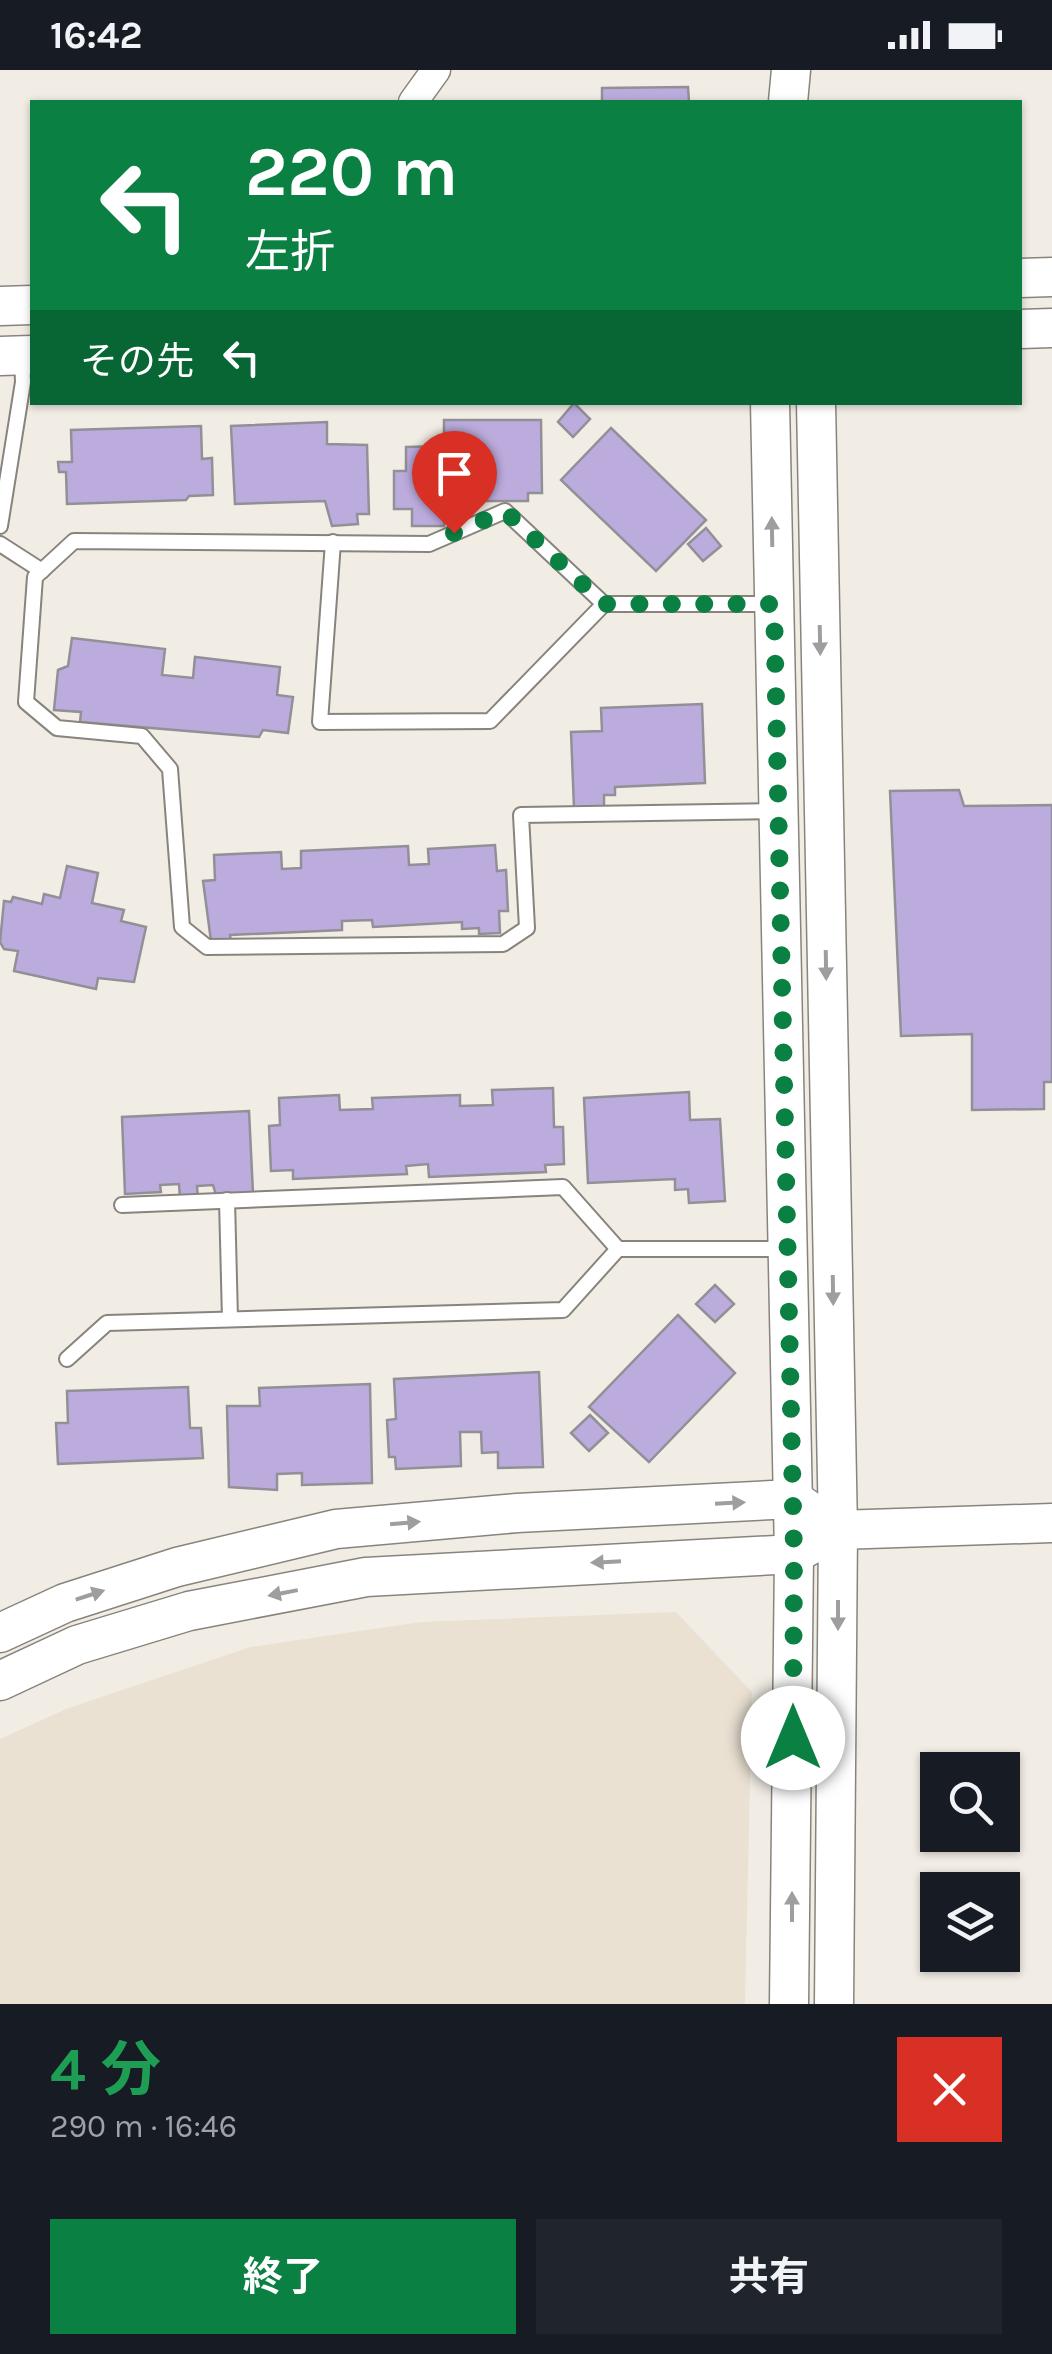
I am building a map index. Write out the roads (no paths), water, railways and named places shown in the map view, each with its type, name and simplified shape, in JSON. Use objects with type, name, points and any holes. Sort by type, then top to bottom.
[{"type":"street","points":[[414,100],[436,70]]},
{"type":"street","points":[[788,100],[792,70]]},
{"type":"street","points":[[1022,278],[1052,277]]},
{"type":"street","points":[[0,306],[30,305]]},
{"type":"street","points":[[1022,329],[1052,328]]},
{"type":"street","points":[[770,405],[794,1554],[789,2004]]},
{"type":"street","points":[[816,405],[838,1530],[834,2004]]},
{"type":"street","points":[[0,1634],[66,1604],[177,1567],[336,1529],[516,1513],[792,1500],[838,1530]]},
{"type":"street","points":[[0,1681],[78,1645],[189,1610],[366,1577],[794,1554],[838,1530],[1052,1523]]},
{"type":"lane","points":[[0,526],[23,382],[18,355]]},
{"type":"lane","points":[[774,604],[604,604],[505,511],[429,544],[74,541],[35,577],[26,702],[58,728],[142,736],[170,769],[182,927],[207,946],[503,944],[527,928],[521,815],[778,812]]},
{"type":"lane","points":[[333,542],[320,722],[490,721],[604,604]]},
{"type":"lane","points":[[0,544],[42,571]]},
{"type":"lane","points":[[122,1204],[563,1187],[618,1249],[787,1250]]},
{"type":"lane","points":[[227,1200],[230,1319]]},
{"type":"lane","points":[[68,1359],[108,1323],[563,1310],[618,1249]]}]
